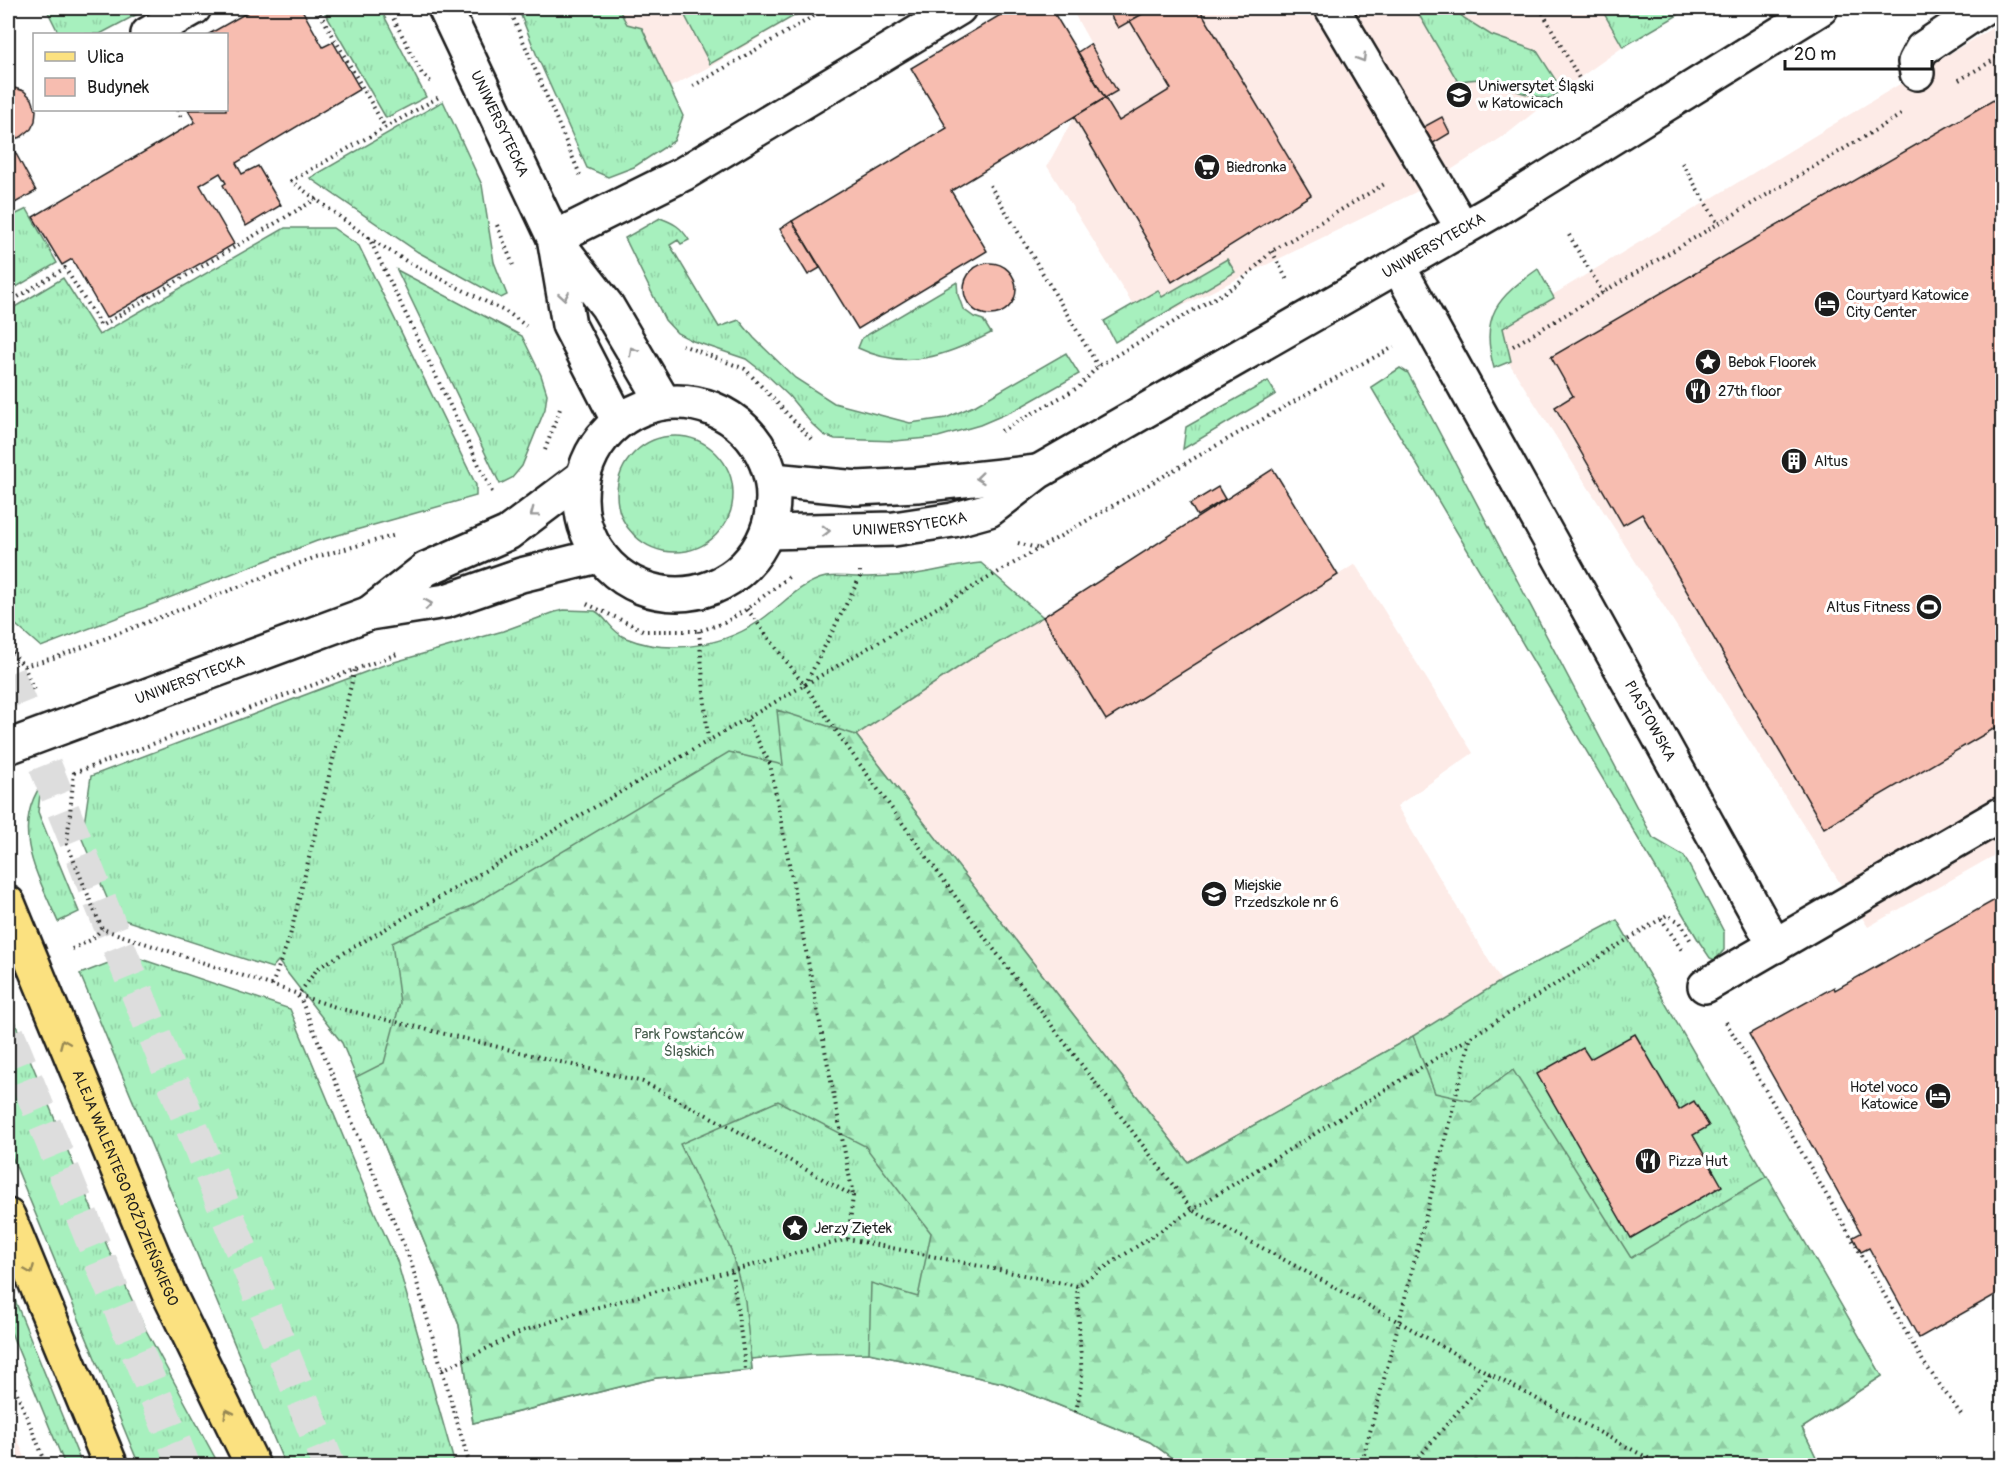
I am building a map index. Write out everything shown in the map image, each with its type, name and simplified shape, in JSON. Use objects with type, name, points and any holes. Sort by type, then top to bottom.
[{"type":"main road","name":"ALEJA WALENTEGO ROŹDZIEŃSKIEGO","points":[[8,903],[169,1294],[253,1466]]},
{"type":"main road","points":[[8,1216],[111,1466]]},
{"type":"street","points":[[150,33],[194,8]]},
{"type":"street","name":"UNIWERSYTECKA","points":[[445,8],[554,238],[608,306],[663,401]]},
{"type":"street","points":[[554,238],[683,174],[959,8]]},
{"type":"street","points":[[1332,8],[1462,229]]},
{"type":"street","name":"UNIWERSYTECKA","points":[[768,532],[894,529],[953,520],[989,510],[1038,472],[1462,229],[1576,161],[1821,8]]},
{"type":"street","points":[[1917,73],[1915,62],[1922,49],[1983,8]]},
{"type":"street","name":"UNIWERSYTECKA","points":[[554,238],[569,325],[618,420]]},
{"type":"street","name":"PIASTOWSKA","points":[[1398,266],[1775,946]]},
{"type":"street","points":[[663,401],[688,401],[715,408],[743,426],[764,456],[773,480],[775,506],[768,532],[750,562],[712,588],[670,596],[651,592],[621,578],[598,556],[582,522],[581,478],[599,438],[618,420],[663,401]]},
{"type":"street","name":"UNIWERSYTECKA","points":[[773,480],[857,488],[917,485],[1038,472]]},
{"type":"street","name":"UNIWERSYTECKA","points":[[370,613],[426,569],[508,533],[581,478]]},
{"type":"street","name":"UNIWERSYTECKA","points":[[8,747],[370,613],[446,601],[521,575],[598,556]]},
{"type":"street","points":[[1705,986],[2002,814]]},
{"type":"path","points":[[317,8],[386,127]]},
{"type":"path","points":[[509,8],[538,81],[599,217]]},
{"type":"path","points":[[693,86],[828,8]]},
{"type":"path","points":[[1540,8],[1584,87]]},
{"type":"path","points":[[1952,85],[2002,55]]},
{"type":"path","points":[[445,94],[291,181],[318,198],[369,238],[406,261],[510,314],[533,332]]},
{"type":"path","points":[[1514,346],[1911,109]]},
{"type":"path","points":[[178,111],[181,117]]},
{"type":"path","points":[[1682,162],[1718,224]]},
{"type":"path","points":[[991,434],[1003,430],[1079,387],[1098,366],[1238,285],[1272,251],[1390,181]]},
{"type":"path","points":[[990,185],[1098,366]]},
{"type":"path","points":[[8,303],[65,268],[101,326],[318,198]]},
{"type":"path","points":[[1569,235],[1603,293]]},
{"type":"path","points":[[369,238],[493,494]]},
{"type":"path","points":[[1272,251],[1292,287]]},
{"type":"path","points":[[298,995],[318,968],[1341,375]]},
{"type":"path","points":[[543,456],[562,404]]},
{"type":"path","points":[[24,666],[57,657],[316,558],[396,535]]},
{"type":"path","points":[[1010,542],[1041,549]]},
{"type":"path","points":[[584,603],[645,631],[699,631],[724,623],[747,609],[792,574]]},
{"type":"path","points":[[747,609],[989,943],[1192,1210],[1663,1466]]},
{"type":"path","points":[[699,631],[708,742]]},
{"type":"path","points":[[8,648],[24,666],[30,681]]},
{"type":"path","points":[[74,773],[400,654]]},
{"type":"path","points":[[272,985],[290,936],[355,669]]},
{"type":"path","points":[[747,720],[770,764],[853,1196],[848,1239]]},
{"type":"path","points":[[70,765],[74,773],[67,844],[102,928],[342,1009],[642,1082],[732,1128],[853,1196]]},
{"type":"path","points":[[442,1370],[523,1331],[615,1302],[848,1239],[1077,1286],[1192,1210],[1667,915]]},
{"type":"path","points":[[1661,918],[1705,986],[1923,1363],[1963,1418]]},
{"type":"path","points":[[70,950],[91,940],[102,928]]},
{"type":"path","points":[[298,995],[411,1262],[470,1466]]},
{"type":"path","points":[[1361,1466],[1400,1322],[1471,1035]]},
{"type":"path","points":[[732,1272],[745,1370]]},
{"type":"path","points":[[1076,1412],[1082,1380],[1077,1286]]},
{"type":"path","points":[[8,1371],[47,1466]]},
{"type":"path","points":[[1411,1466],[1490,1374]]},
{"type":"shaded area","points":[[518,8],[809,8],[713,65],[577,135]]},
{"type":"shaded area","points":[[1071,8],[1690,8],[1623,47],[1562,90],[1507,134],[1418,191],[1145,324],[1047,166],[1074,117],[1117,91]]},
{"type":"shaded area","name":"Altus","points":[[2002,22],[2002,851],[1868,927],[1490,333]]},
{"type":"shaded area","name":"Miejskie Przedszkole nr 6","points":[[1273,469],[1338,575],[1355,564],[1473,753],[1397,806],[1501,981],[1413,1036],[1188,1162],[856,735],[974,657],[1043,617],[1197,517],[1190,504],[1218,487],[1225,499]]},
{"type":"shaded area","points":[[8,1416],[28,1465],[8,1465]]},
{"type":"green space","points":[[46,8],[149,8],[102,33],[58,33]]},
{"type":"green space","points":[[322,8],[380,8],[426,97],[386,118]]},
{"type":"green space","points":[[518,8],[618,8],[627,24],[642,28],[683,116],[674,141],[634,167],[608,177],[587,168]]},
{"type":"green space","points":[[681,8],[808,8],[710,64]]},
{"type":"green space","points":[[1415,8],[1453,8],[1491,35],[1537,51],[1562,90],[1549,99],[1489,80],[1475,79],[1458,82]]},
{"type":"green space","points":[[1601,8],[1690,8],[1623,47]]},
{"type":"green space","points":[[443,101],[482,185],[494,262],[507,295],[501,298],[418,252],[310,178]]},
{"type":"green space","points":[[27,209],[57,263],[8,292],[8,218]]},
{"type":"green space","points":[[660,218],[677,226],[689,240],[681,244],[678,240],[670,245],[719,327],[739,320],[795,378],[834,403],[910,423],[946,418],[976,405],[1066,353],[1079,374],[1015,410],[980,425],[938,437],[895,441],[835,439],[824,435],[789,396],[746,359],[693,341],[677,333],[665,320],[625,238]]},
{"type":"green space","points":[[285,228],[333,228],[359,246],[476,485],[476,496],[317,541],[41,647],[8,618],[8,311],[63,278],[99,335]]},
{"type":"green space","points":[[1227,259],[1235,272],[1115,342],[1104,321],[1158,290],[1162,297]]},
{"type":"green space","points":[[1538,269],[1554,298],[1503,328],[1511,361],[1494,368],[1489,335],[1495,310],[1512,289]]},
{"type":"green space","points":[[397,270],[522,336],[541,375],[547,394],[545,409],[522,466],[512,478],[500,484]]},
{"type":"green space","points":[[957,282],[958,295],[963,309],[983,320],[991,333],[958,348],[926,358],[893,359],[858,348],[862,338]]},
{"type":"green space","points":[[1400,368],[1408,373],[1653,838],[1684,856],[1724,932],[1724,950],[1715,960],[1710,958],[1700,943],[1371,387]]},
{"type":"green space","points":[[1268,381],[1276,394],[1183,449],[1186,427]]},
{"type":"green space","points":[[675,436],[697,440],[716,453],[729,472],[733,494],[729,516],[716,535],[697,548],[675,552],[653,548],[634,535],[621,516],[617,494],[621,472],[634,453],[653,440]]},
{"type":"green space","name":"Park Powstańców Śląskich","points":[[981,563],[1043,617],[974,657],[856,735],[1188,1162],[1413,1036],[1501,981],[1617,920],[1882,1376],[1802,1428],[1820,1466],[1182,1465],[1150,1442],[1003,1383],[869,1353],[812,1354],[751,1359],[752,1370],[656,1378],[473,1423],[459,1325],[342,1043],[278,961],[272,968],[115,917],[82,839],[91,776],[384,665],[503,631],[555,612],[595,611],[621,635],[643,643],[679,647],[698,645],[716,641],[750,627],[801,588],[826,577],[909,575]]},
{"type":"green space","name":"Park Powstańców Śląskich","points":[[777,710],[856,735],[1188,1162],[1413,1036],[1435,1093],[1471,1101],[1513,1070],[1631,1258],[1767,1176],[1882,1376],[1802,1428],[1820,1465],[1182,1465],[1150,1442],[1003,1383],[869,1353],[871,1283],[918,1297],[931,1233],[865,1146],[778,1101],[680,1144],[731,1250],[745,1301],[752,1370],[656,1378],[473,1423],[459,1325],[356,1077],[384,1063],[400,1003],[392,943],[473,905],[729,752],[783,765]]},
{"type":"green space","points":[[41,785],[38,812],[79,912],[58,922],[36,871],[28,837],[28,820],[32,802]]},
{"type":"green space","points":[[129,955],[290,1009],[397,1261],[455,1465],[285,1465],[80,974]]},
{"type":"green space","points":[[8,1006],[110,1253],[147,1332],[219,1465],[139,1465],[8,1147]]},
{"type":"green space","points":[[8,1283],[82,1465],[65,1465],[8,1325]]},
{"type":"building","points":[[255,8],[301,8],[323,47],[333,42],[360,89],[236,163],[242,174],[258,166],[281,205],[246,226],[223,185],[226,183],[220,173],[200,185],[234,244],[106,318],[72,259],[62,265],[33,217],[195,122],[189,111],[228,111],[228,33],[211,33]]},
{"type":"building","points":[[1012,8],[1051,8],[1105,98],[951,191],[987,251],[858,329],[792,221],[947,128],[911,68]]},
{"type":"building","points":[[1106,8],[1153,8],[1118,28]]},
{"type":"building","points":[[1153,8],[1199,8],[1311,195],[1172,282],[1074,117],[1105,98],[1119,121],[1171,89],[1130,21]]},
{"type":"building","points":[[1090,44],[1117,91],[1105,98],[1078,52]]},
{"type":"building","points":[[8,86],[24,91],[32,99],[33,111],[36,111],[31,129],[21,137],[8,139]]},
{"type":"building","name":"Altus","points":[[2002,95],[2002,724],[1824,828],[1642,514],[1623,525],[1555,407],[1573,396],[1551,357]]},
{"type":"building","points":[[1442,117],[1450,133],[1430,145],[1420,129]]},
{"type":"building","points":[[14,150],[36,191],[8,207],[8,154]]},
{"type":"building","points":[[792,221],[820,268],[808,275],[780,229]]},
{"type":"building","points":[[990,263],[1004,267],[1012,275],[1016,289],[1012,303],[1004,311],[990,315],[976,311],[968,303],[964,289],[968,275],[976,267]]},
{"type":"building","points":[[1273,469],[1338,575],[1106,720],[1043,617]]},
{"type":"building","points":[[1218,487],[1225,499],[1197,516],[1190,504]]},
{"type":"building","points":[[2002,896],[2002,1291],[1919,1338],[1869,1248],[1861,1252],[1853,1237],[1861,1233],[1749,1034],[1834,987],[1835,990]]},
{"type":"building","name":"Pizza Hut","points":[[1635,1034],[1679,1110],[1694,1101],[1709,1126],[1693,1135],[1722,1186],[1631,1238],[1537,1074],[1583,1048],[1590,1059]]},
{"type":"tunnel","points":[[8,674],[329,1466]]},
{"type":"tunnel","points":[[8,1034],[184,1466]]},
{"type":"place","name":"Uniwersytet Śląski w Katowicach","points":[[1459,95]]},
{"type":"place","name":"Biedronka","points":[[1207,167]]},
{"type":"place","name":"Courtyard Katowice City Center","points":[[1827,304]]},
{"type":"place","name":"Bebok Floorek","points":[[1708,362]]},
{"type":"place","name":"27th floor","points":[[1698,391]]},
{"type":"place","name":"Altus","points":[[1794,461]]},
{"type":"place","name":"Altus Fitness","points":[[1929,607]]},
{"type":"place","name":"Miejskie Przedszkole nr 6","points":[[1214,894]]},
{"type":"place","name":"Hotel voco Katowice","points":[[1938,1096]]},
{"type":"place","name":"Pizza Hut","points":[[1648,1161]]},
{"type":"place","name":"Jerzy Ziętek","points":[[795,1228]]}]
